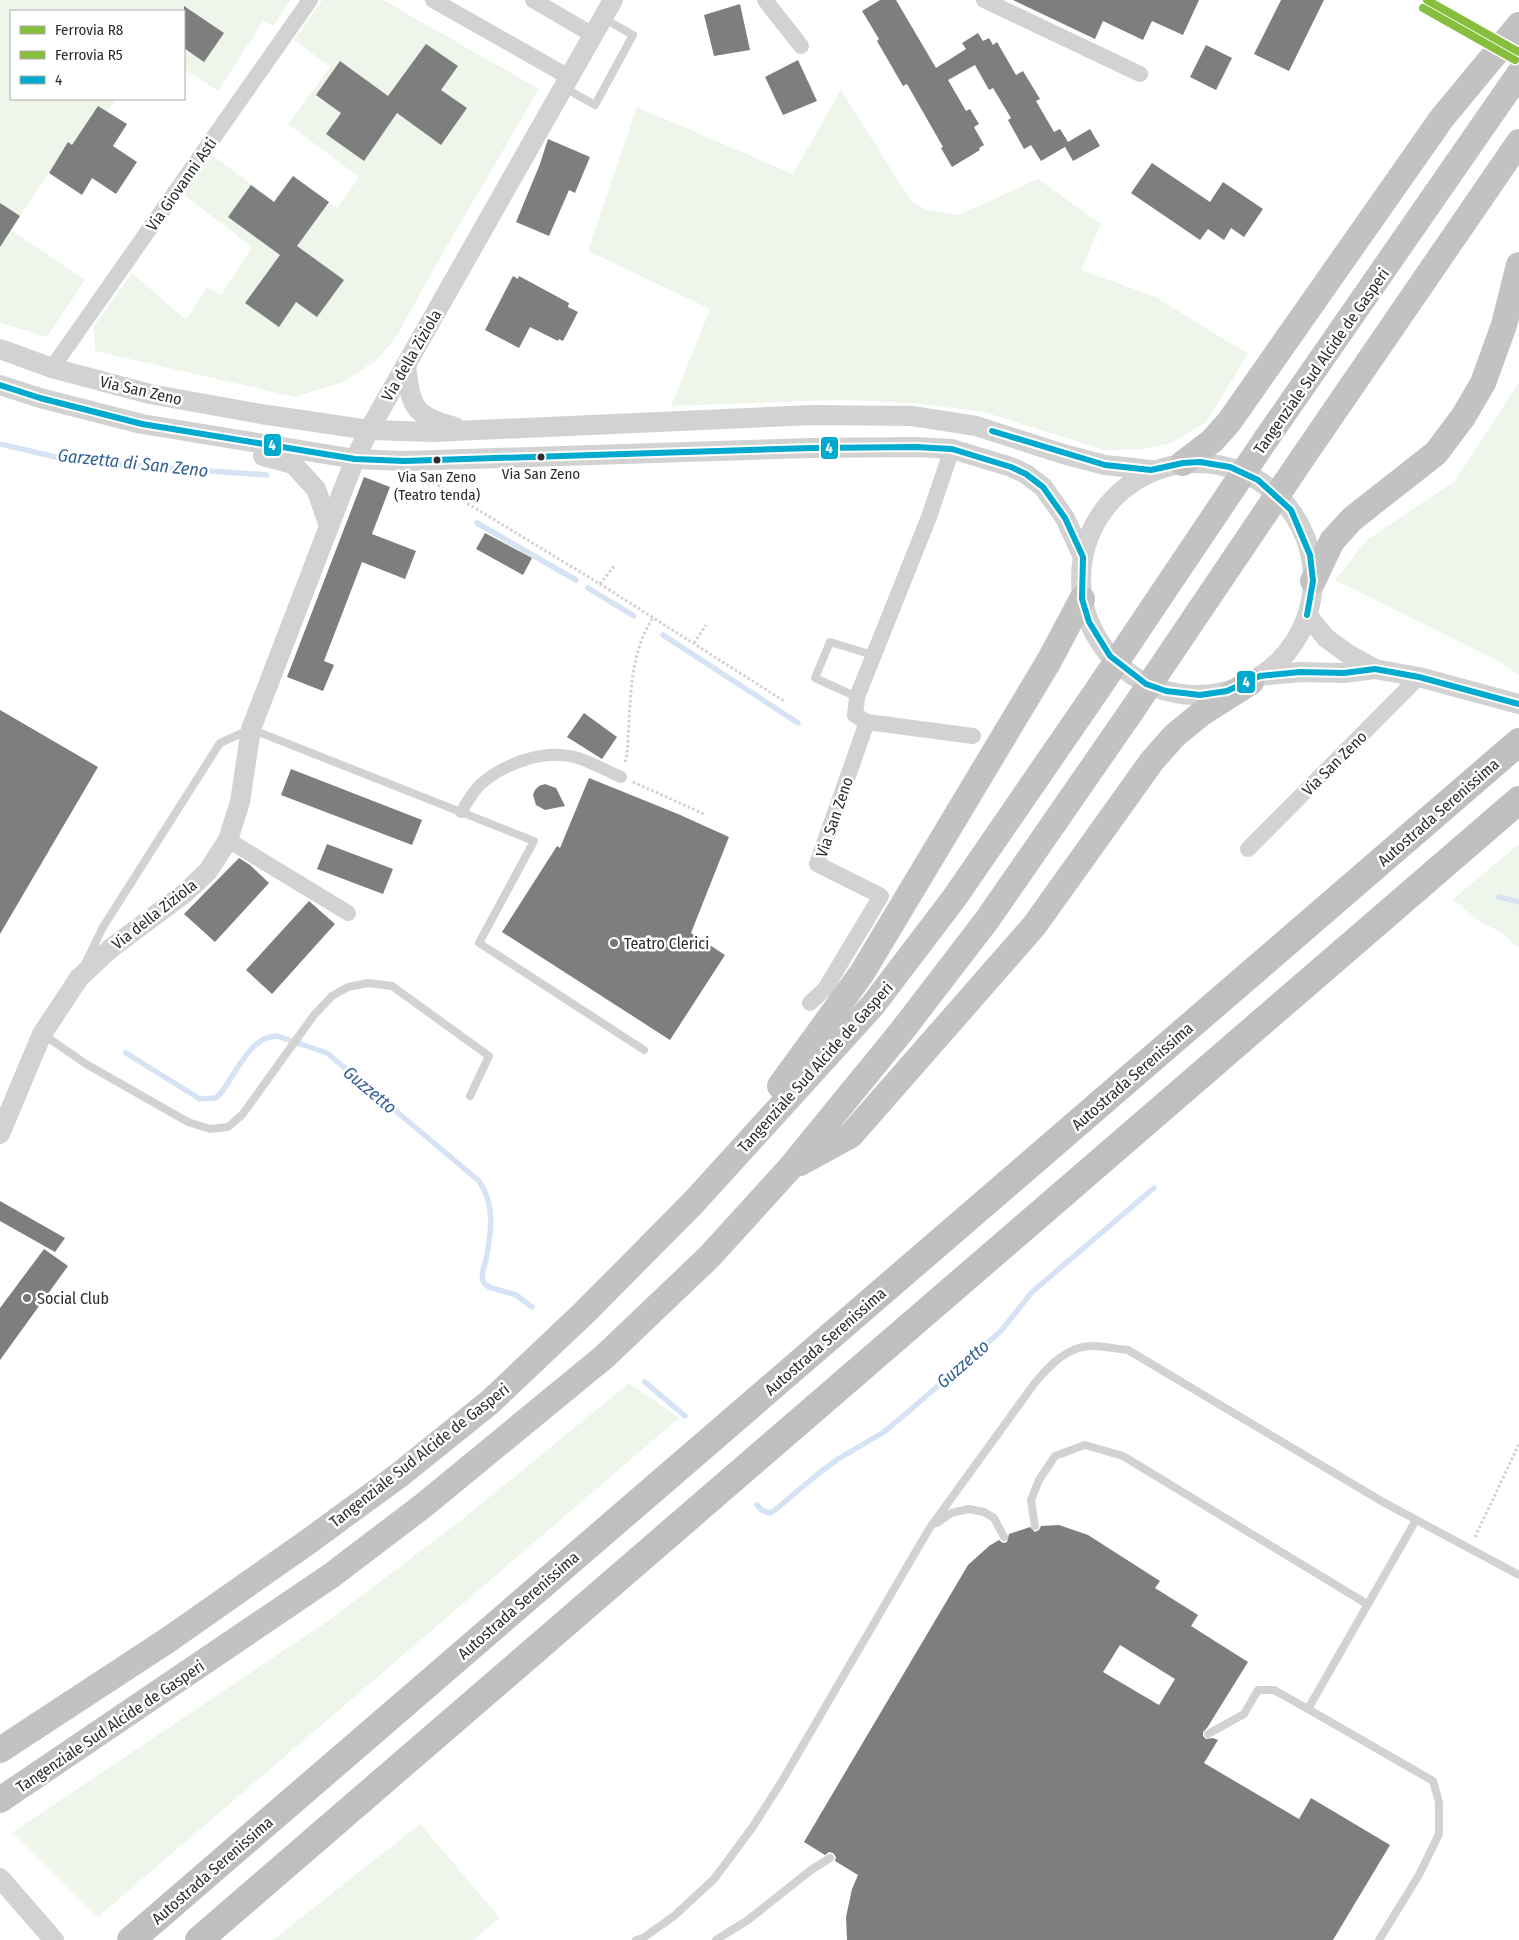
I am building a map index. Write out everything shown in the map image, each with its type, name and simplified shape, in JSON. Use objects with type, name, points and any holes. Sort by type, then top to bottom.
[{"type":"highway","points":[[1184,463],[1212,442],[1229,422],[1442,118],[1519,25]]},
{"type":"highway","name":"Tangenziale Sud Alcide de Gasperi","points":[[0,1750],[168,1640],[305,1544],[398,1476],[490,1402],[585,1312],[693,1203],[739,1153],[873,1005],[955,897],[1266,439],[1519,74]]},
{"type":"highway","name":"Tangenziale Sud Alcide de Gasperi","points":[[0,1800],[332,1574],[424,1505],[604,1357],[709,1256],[790,1168],[901,1032],[986,920],[1133,709],[1519,142]]},
{"type":"highway","points":[[1313,581],[1332,541],[1352,519],[1436,453],[1463,417],[1483,383],[1504,325],[1519,264]]},
{"type":"highway","points":[[739,1153],[756,1118],[862,973],[1049,661],[1082,599]]},
{"type":"highway","points":[[790,1168],[851,1135],[1034,926],[1152,761],[1174,736],[1202,713],[1255,679]]},
{"type":"highway","name":"Autostrada Serenissima","points":[[131,1940],[1519,742]]},
{"type":"highway","points":[[199,1940],[1519,800]]},
{"type":"street","name":"Via Giovanni Asti","points":[[52,368],[310,0]]},
{"type":"street","points":[[433,0],[566,82]]},
{"type":"street","points":[[533,0],[598,26]]},
{"type":"street","name":"Via della Ziziola","points":[[0,1134],[42,1034],[78,978],[110,949],[185,893],[208,871],[228,840],[240,802],[251,729],[355,460],[369,430],[613,0]]},
{"type":"street","points":[[984,0],[1140,74]]},
{"type":"street","points":[[767,1],[801,46]]},
{"type":"street","name":"Via San Zeno","points":[[0,349],[52,368],[150,394],[369,430],[434,432],[814,415],[912,416],[976,426],[1105,465],[1151,470],[1184,463],[1200,462],[1230,467],[1258,480],[1291,510],[1310,555],[1313,581],[1307,615],[1295,641],[1279,661],[1255,679],[1227,691],[1200,695],[1166,691],[1146,684],[1110,656],[1089,622],[1082,599],[1083,557],[1096,520],[1117,495],[1151,470]]},
{"type":"street","points":[[406,365],[410,393],[418,411],[435,421],[469,430]]},
{"type":"street","points":[[40,398],[52,368]]},
{"type":"street","name":"Via San Zeno","points":[[0,385],[40,398],[142,424],[355,460],[404,461],[812,448],[916,447],[952,449],[1011,467],[1026,474],[1043,487],[1065,518],[1083,557]]},
{"type":"street","points":[[186,431],[213,447],[258,455],[293,464],[316,489],[329,526]]},
{"type":"street","points":[[952,449],[929,517],[856,697],[855,715],[867,722],[973,736]]},
{"type":"street","name":"Via San Zeno","points":[[1307,615],[1326,638],[1348,654],[1375,668],[1419,677],[1519,704]]},
{"type":"street","name":"Via San Zeno","points":[[1255,679],[1300,672],[1344,673],[1375,668]]},
{"type":"street","name":"Via San Zeno","points":[[1248,849],[1419,677]]},
{"type":"street","name":"Via San Zeno","points":[[810,1004],[825,989],[881,896],[817,864],[867,722]]},
{"type":"street","points":[[461,812],[479,785],[503,768],[528,760],[552,755],[577,758],[621,777]]},
{"type":"street","points":[[228,840],[348,913]]},
{"type":"street","points":[[0,1878],[54,1940]]},
{"type":"lane","points":[[566,82],[595,104],[633,35],[598,26]]},
{"type":"lane","points":[[856,697],[815,678],[830,642],[874,655]]},
{"type":"lane","points":[[251,729],[534,841],[479,943],[644,1050]]},
{"type":"lane","name":"Via della Ziziola","points":[[78,978],[103,927],[220,743],[251,729]]},
{"type":"lane","points":[[42,1034],[86,1064],[188,1122],[210,1129],[228,1127],[242,1115],[314,1015],[332,996],[348,987],[368,983],[392,986],[488,1056],[470,1096]]},
{"type":"lane","points":[[636,1940],[643,1938],[674,1916],[714,1879],[752,1828],[782,1781],[930,1529],[1034,1384],[1051,1364],[1068,1353],[1090,1346],[1128,1350],[1374,1497],[1519,1575]]},
{"type":"lane","points":[[1035,1526],[1031,1500],[1039,1480],[1056,1456],[1085,1445],[1123,1456],[1367,1604]]},
{"type":"lane","points":[[930,1529],[951,1513],[969,1509],[984,1512],[994,1518],[1004,1537]]},
{"type":"lane","points":[[1308,1709],[1416,1520]]},
{"type":"lane","points":[[1208,1734],[1244,1714],[1258,1690],[1274,1690],[1433,1781],[1439,1802],[1439,1834],[1419,1875],[1379,1940]]},
{"type":"lane","points":[[716,1940],[748,1920],[811,1870],[830,1858]]},
{"type":"path","points":[[404,461],[434,484],[600,584],[784,701]]},
{"type":"path","points":[[600,584],[614,566]]},
{"type":"path","points":[[653,618],[643,634],[637,653],[633,676],[628,754],[621,777],[704,814]]},
{"type":"path","points":[[694,644],[706,625]]},
{"type":"path","points":[[1469,1548],[1519,1444]]},
{"type":"shaded area","points":[[0,0],[291,0],[273,26],[263,21],[218,91],[185,70],[185,10],[10,10],[10,100],[115,100],[107,111],[98,106],[79,135],[83,152],[68,143],[11,230],[85,280],[47,337],[0,323]]},
{"type":"shaded area","points":[[322,0],[383,0],[539,89],[396,337],[377,360],[343,382],[295,397],[95,351],[94,326],[132,273],[186,320],[207,287],[221,295],[252,247],[184,195],[212,155],[274,201],[293,176],[337,208],[359,177],[288,124],[330,67],[294,40]]},
{"type":"shaded area","points":[[841,90],[911,201],[927,210],[959,215],[1038,179],[1101,224],[1081,270],[1156,297],[1248,354],[1206,422],[1171,443],[1140,450],[1104,450],[984,412],[913,403],[836,400],[671,406],[710,309],[588,251],[637,107],[793,174]]},
{"type":"shaded area","points":[[1519,382],[1519,675],[1500,662],[1335,580],[1367,540],[1455,481]]},
{"type":"shaded area","points":[[1519,844],[1519,948],[1502,933],[1477,920],[1453,899]]},
{"type":"shaded area","points":[[629,1383],[679,1418],[98,1917],[13,1832],[328,1621],[464,1518]]},
{"type":"shaded area","points":[[420,1824],[500,1918],[473,1940],[273,1940]]},
{"type":"building","points":[[880,0],[896,0],[936,68],[966,49],[962,43],[978,33],[983,41],[989,38],[993,45],[997,42],[1016,75],[1023,71],[1040,99],[1036,101],[1054,132],[1060,129],[1068,142],[1090,129],[1100,146],[1073,161],[1065,147],[1041,161],[1031,145],[1024,149],[1008,120],[1011,118],[993,88],[989,90],[975,65],[948,80],[966,111],[970,109],[979,124],[974,127],[984,145],[979,148],[980,150],[952,167],[941,148],[943,147],[907,84],[903,86],[862,11]]},
{"type":"building","points":[[1013,0],[1199,0],[1183,35],[1152,21],[1143,40],[1103,21],[1095,39]]},
{"type":"building","points":[[1281,0],[1324,0],[1289,71],[1254,54]]},
{"type":"building","points":[[740,4],[750,50],[714,56],[704,15]]},
{"type":"building","points":[[184,6],[224,33],[204,62],[185,49]]},
{"type":"building","points":[[426,44],[458,66],[441,90],[467,108],[441,145],[397,113],[364,161],[326,134],[341,113],[316,95],[340,61],[388,96]]},
{"type":"building","points":[[1206,45],[1232,58],[1216,90],[1190,77]]},
{"type":"building","points":[[798,60],[817,101],[783,115],[765,77]]},
{"type":"building","points":[[98,106],[127,124],[113,146],[137,162],[116,194],[92,178],[82,195],[49,173],[68,142],[72,145]]},
{"type":"building","points":[[548,139],[590,157],[575,193],[569,190],[549,236],[516,222],[540,164]]},
{"type":"building","points":[[1152,163],[1210,202],[1223,182],[1263,209],[1244,237],[1231,228],[1224,240],[1208,229],[1200,240],[1131,193]]},
{"type":"building","points":[[293,176],[329,202],[297,246],[344,280],[317,317],[296,302],[279,327],[245,303],[280,255],[228,217],[251,185],[274,202]]},
{"type":"building","points":[[0,203],[20,216],[0,247]]},
{"type":"building","points":[[513,276],[518,279],[519,276],[569,303],[568,307],[578,312],[563,341],[559,339],[558,341],[530,327],[519,348],[485,330]]},
{"type":"building","points":[[364,477],[390,487],[372,534],[416,551],[405,579],[362,562],[324,661],[334,665],[323,691],[287,677]]},
{"type":"building","points":[[485,533],[532,558],[523,575],[476,549]]},
{"type":"building","points":[[0,710],[98,767],[0,934]]},
{"type":"building","points":[[584,713],[617,737],[602,759],[567,737]]},
{"type":"building","points":[[291,769],[422,820],[412,845],[281,795]]},
{"type":"building","points":[[589,778],[729,837],[691,933],[725,955],[670,1040],[502,932],[557,846],[560,848]]},
{"type":"building","points":[[545,784],[556,788],[565,806],[545,810],[536,805],[533,795],[535,790]]},
{"type":"building","points":[[327,844],[393,869],[383,894],[317,869]]},
{"type":"building","points":[[239,858],[250,865],[269,883],[215,942],[184,914]]},
{"type":"building","points":[[309,901],[335,924],[272,994],[246,970]]},
{"type":"building","points":[[0,1201],[65,1238],[55,1252],[0,1221]]},
{"type":"building","points":[[44,1249],[68,1266],[0,1360],[0,1308]]},
{"type":"building","points":[[1059,1525],[1088,1535],[1160,1581],[1155,1588],[1198,1615],[1191,1626],[1248,1662],[1203,1732],[1203,1736],[1206,1739],[1213,1738],[1218,1740],[1204,1763],[1299,1819],[1311,1798],[1390,1845],[1333,1940],[847,1940],[846,1917],[852,1889],[858,1875],[835,1861],[836,1857],[833,1853],[829,1852],[825,1855],[804,1842],[968,1565],[989,1546],[999,1540],[1003,1543],[1007,1542],[1009,1534],[1030,1527],[1035,1532],[1041,1526]],"holes":[[[1120,1645],[1175,1679],[1159,1705],[1103,1672]]]},
{"type":"waterway","name":"Garzetta di San Zeno","points":[[0,444],[73,461],[267,475]]},
{"type":"waterway","name":"Garzetta di San Zeno","points":[[477,523],[576,580]]},
{"type":"waterway","name":"Garzetta di San Zeno","points":[[588,588],[634,616]]},
{"type":"waterway","name":"Garzetta di San Zeno","points":[[663,635],[798,723]]},
{"type":"waterway","name":"Garzetta di San Zeno","points":[[1499,897],[1519,902]]},
{"type":"waterway","name":"Guzzetto","points":[[126,1053],[200,1099],[216,1098],[251,1049],[267,1038],[277,1036],[327,1053],[479,1181],[488,1200],[491,1220],[486,1260],[482,1274],[484,1283],[489,1287],[516,1295],[532,1307]]},
{"type":"waterway","name":"Guzzetto","points":[[757,1505],[763,1511],[770,1513],[838,1459],[884,1432],[1001,1331],[1032,1292],[1154,1188]]},
{"type":"waterway","name":"Guzzetto","points":[[645,1382],[685,1416]]},
{"type":"rail line","name":"R8","points":[[1427,0],[1519,52]]},
{"type":"rail line","name":"R5","points":[[1423,8],[1515,60]]},
{"type":"transit line","name":"4","points":[[0,385],[40,398],[142,424],[355,459],[404,461],[812,448],[916,447],[952,449],[1011,467],[1026,474],[1043,487],[1065,518],[1083,557],[1082,599],[1089,622],[1110,656],[1146,684],[1166,691],[1200,695],[1227,691],[1260,676],[1300,672],[1344,673],[1375,669],[1419,677],[1519,704]]},
{"type":"transit line","name":"4","points":[[992,431],[1105,465],[1151,470],[1183,463],[1200,462],[1230,467],[1258,480],[1291,510],[1310,555],[1313,581],[1307,615]]},
{"type":"place","name":"Via San Zeno","points":[[541,457]]},
{"type":"place","name":"Via San Zeno (Teatro tenda)","points":[[437,460]]},
{"type":"place","name":"Teatro Clerici","points":[[614,943]]},
{"type":"place","name":"Social Club","points":[[27,1298]]}]
